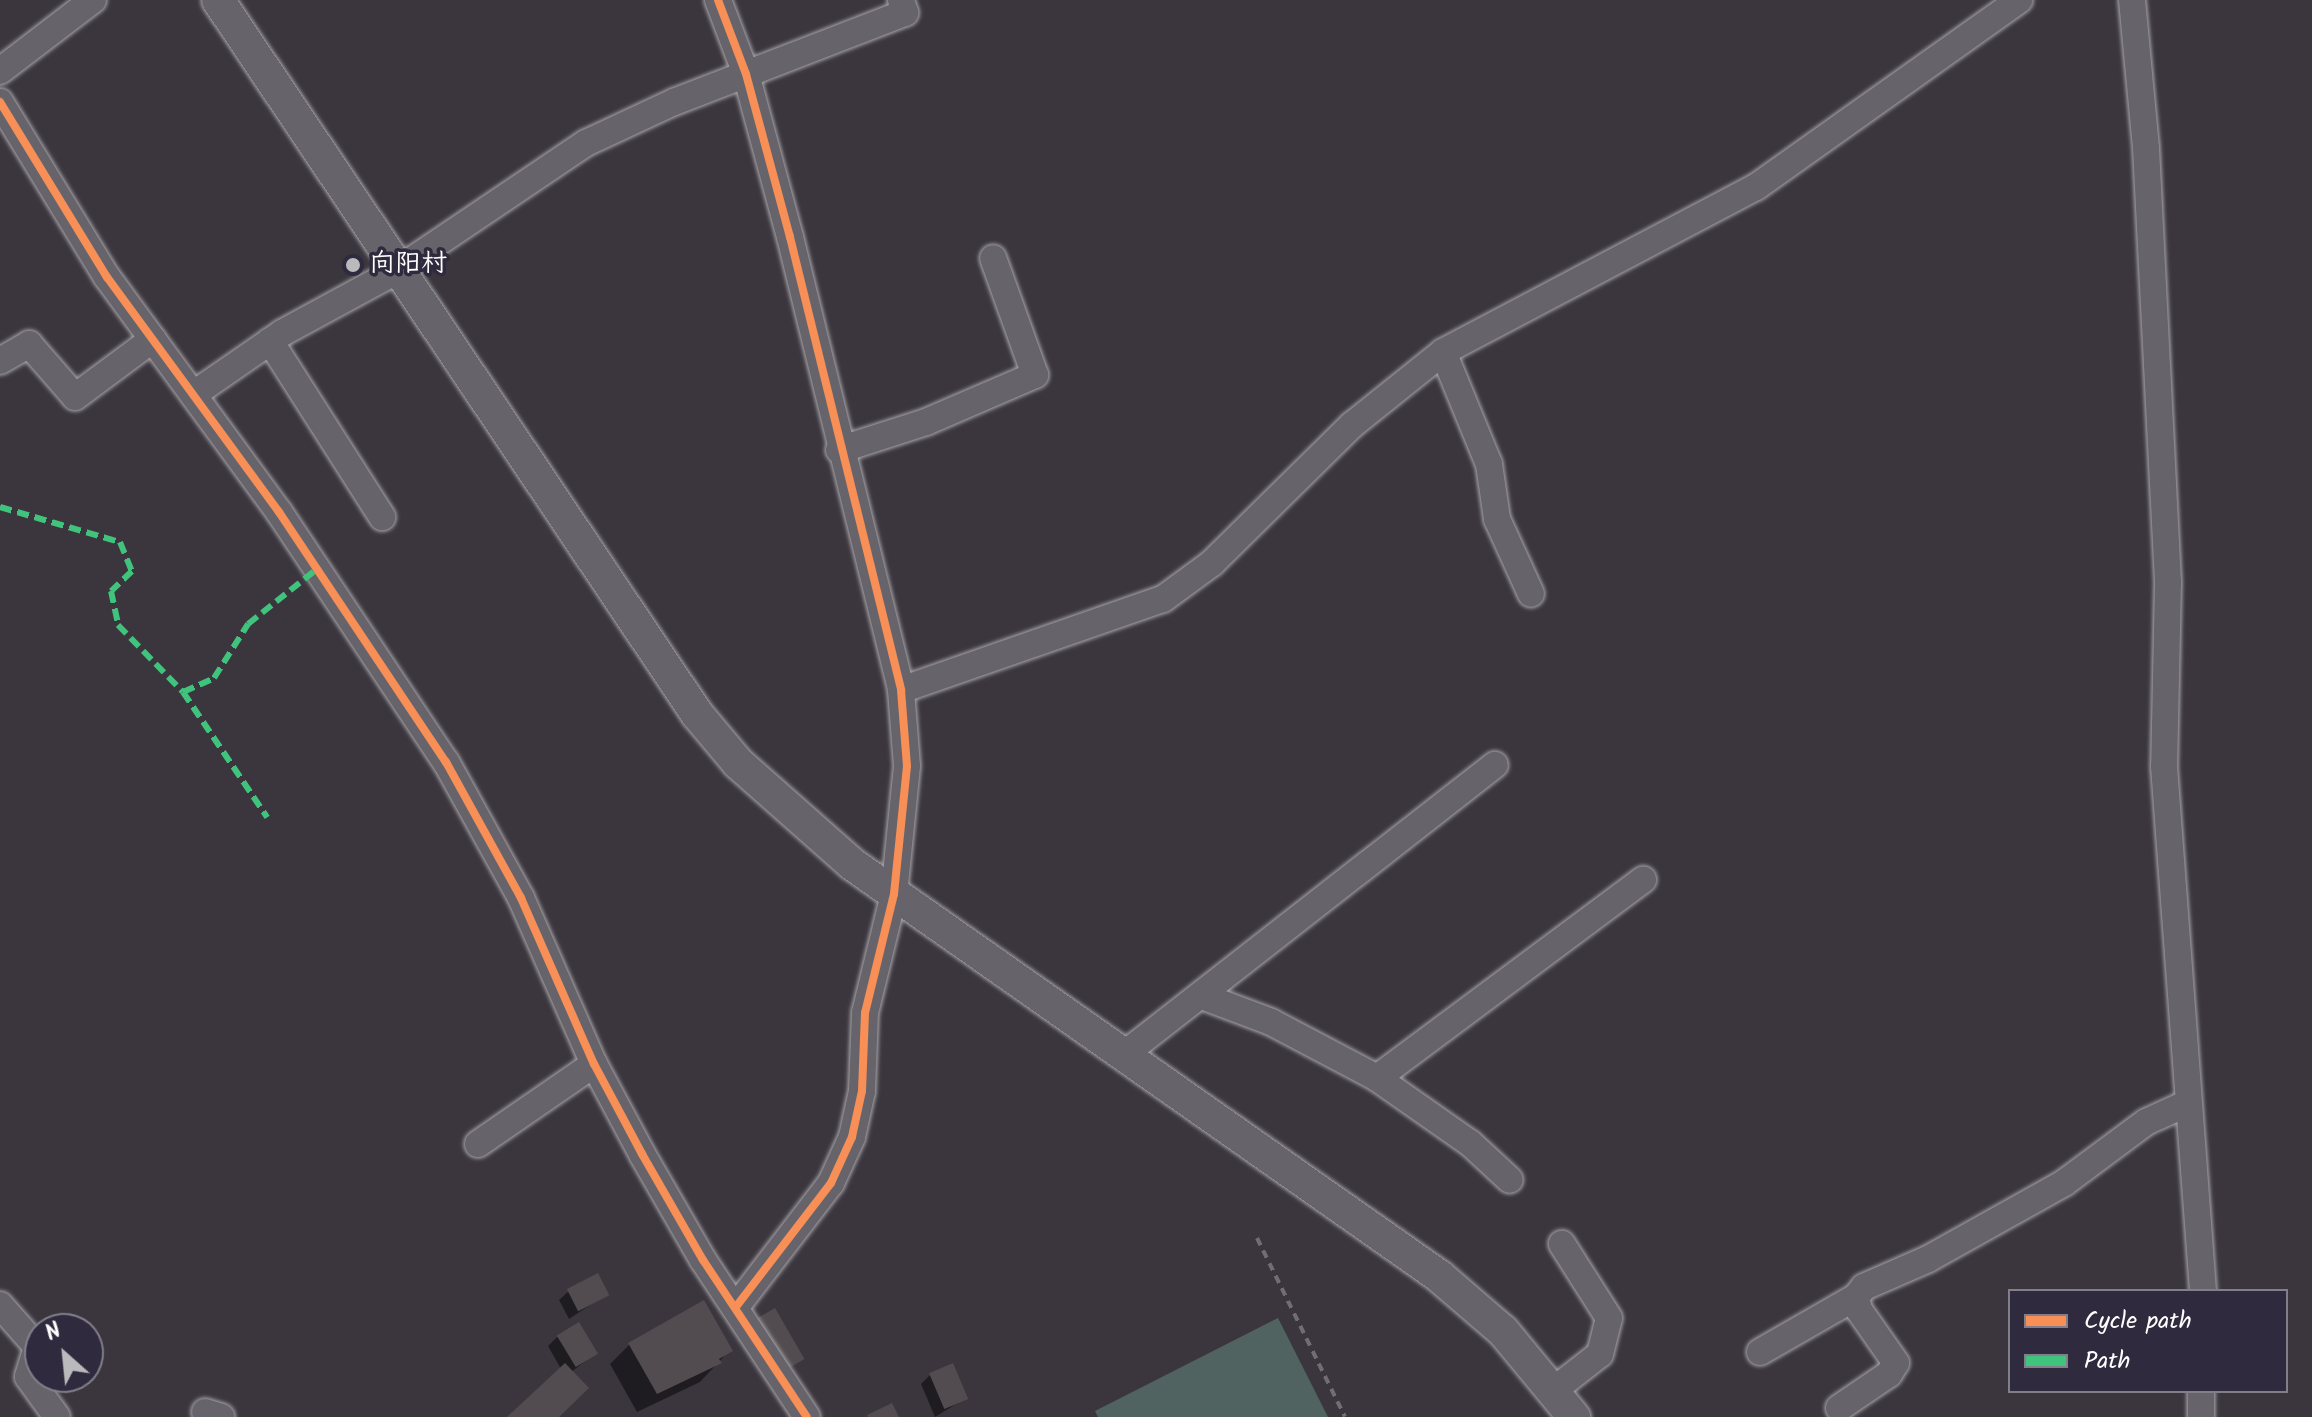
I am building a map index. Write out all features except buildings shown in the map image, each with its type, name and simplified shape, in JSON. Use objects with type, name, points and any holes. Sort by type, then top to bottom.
[{"type":"main road","points":[[218,0],[396,271],[697,714],[793,817],[894,894],[1126,1053],[1439,1276],[1503,1331],[1574,1417]]},
{"type":"street","points":[[0,71],[93,0]]},
{"type":"street","points":[[719,0],[746,74],[901,690],[907,781],[894,894],[865,1013],[862,1091],[847,1149],[831,1183],[736,1307]]},
{"type":"street","points":[[194,394],[270,341],[396,271],[586,143],[746,74],[905,13],[901,0]]},
{"type":"street","points":[[901,690],[1163,599],[1212,563],[1352,425],[1443,352],[1756,187],[2019,0]]},
{"type":"street","points":[[2132,0],[2146,148],[2168,582],[2164,766],[2186,1104],[2203,1289]]},
{"type":"street","points":[[0,102],[63,211],[335,595],[471,804],[521,898],[594,1064],[703,1260],[807,1417]]},
{"type":"street","points":[[839,450],[926,422],[1035,375],[993,258]]},
{"type":"street","points":[[0,361],[29,344],[75,397],[153,339]]},
{"type":"street","points":[[270,341],[382,517]]},
{"type":"street","points":[[1443,352],[1489,464],[1497,519],[1531,594]]},
{"type":"street","points":[[1126,1053],[1495,765]]},
{"type":"street","points":[[1377,1078],[1643,880]]},
{"type":"street","points":[[1202,996],[1271,1022],[1377,1078],[1470,1143],[1510,1180]]},
{"type":"street","points":[[478,1144],[594,1064]]},
{"type":"street","points":[[1760,1352],[1865,1290],[1928,1259],[2064,1183],[2146,1122],[2186,1104]]},
{"type":"street","points":[[1554,1390],[1600,1354],[1609,1318],[1562,1244]]},
{"type":"street","points":[[1839,1408],[1889,1374],[1896,1363],[1859,1310],[1865,1290]]},
{"type":"street","points":[[0,1305],[37,1347],[28,1377],[57,1417]]},
{"type":"street","points":[[2201,1393],[2201,1417]]},
{"type":"path","points":[[1257,1238],[1345,1417]]},
{"type":"shaded area","points":[[1278,1318],[1328,1417],[1098,1417],[1095,1411]]},
{"type":"marked path","points":[[0,507],[120,542],[132,571],[111,591],[118,625],[183,692],[267,817]]},
{"type":"marked path","points":[[183,692],[214,678],[248,624],[317,569]]},
{"type":"cycle path","points":[[718,0],[746,74],[790,237],[901,690],[907,766],[894,894],[865,1013],[862,1091],[852,1137],[831,1183],[736,1307]]},
{"type":"cycle path","points":[[0,102],[107,277],[279,512],[446,762],[521,898],[594,1064],[642,1154],[703,1260],[807,1417]]},
{"type":"place","name":"向阳村","points":[[353,265]]}]
